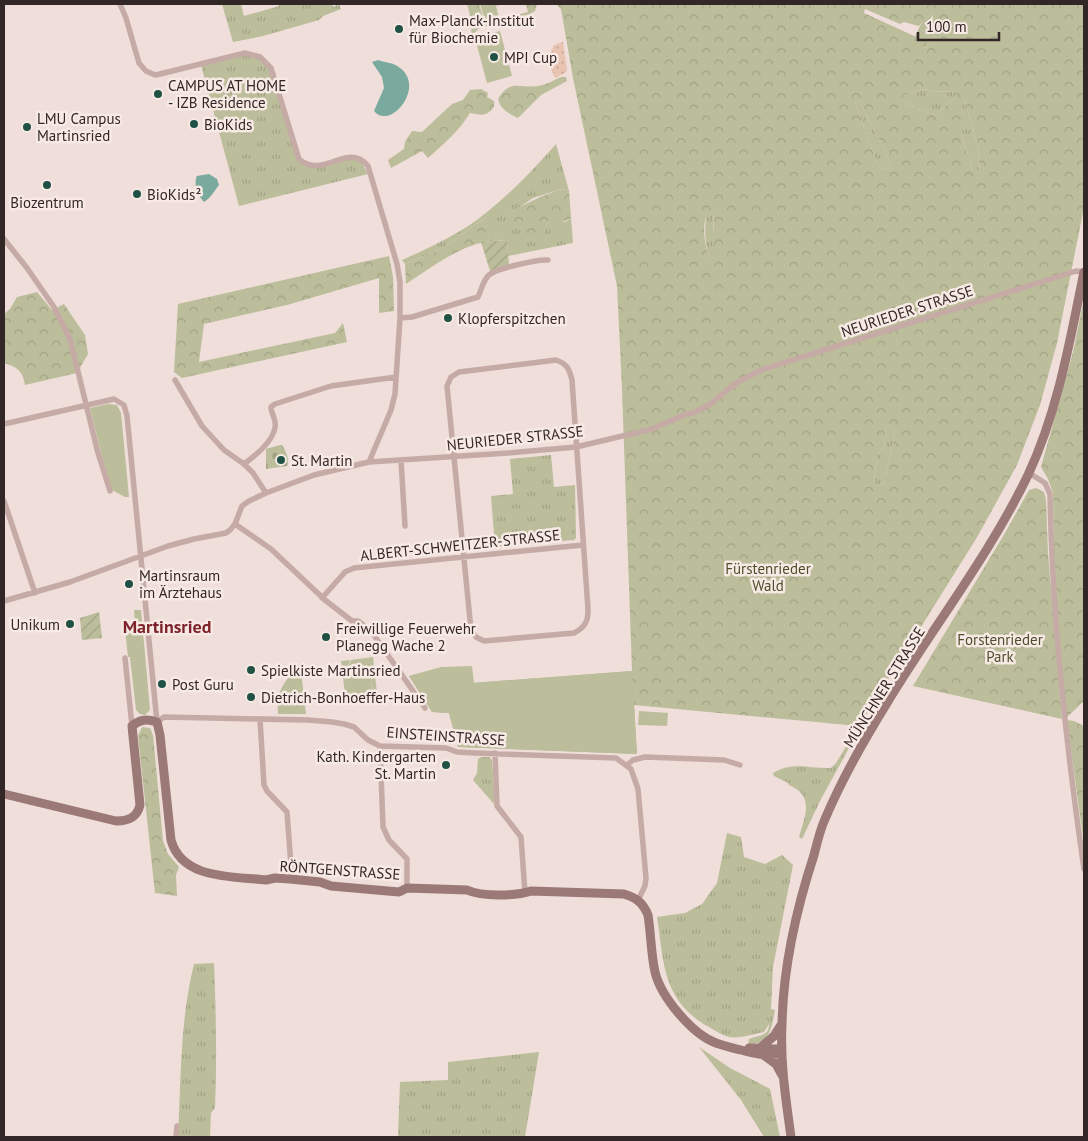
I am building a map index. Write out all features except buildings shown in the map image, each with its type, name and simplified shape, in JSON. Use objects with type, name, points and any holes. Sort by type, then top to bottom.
[{"type":"street","points":[[120,4],[140,63],[146,71],[155,75],[245,53],[260,57],[271,68],[299,159],[306,165],[318,166],[352,157],[364,161],[371,172],[400,282],[400,318],[396,377],[391,410],[369,462]]},
{"type":"street","points":[[4,239],[27,268],[57,312],[70,339],[110,491]]},
{"type":"street","points":[[400,318],[478,297],[487,278],[493,272],[538,259],[548,260]]},
{"type":"street","name":"NEURIEDER STRASSE","points":[[235,524],[242,506],[266,493],[314,475],[369,462],[576,447],[652,429],[684,415],[693,414],[709,405],[736,383],[761,370],[1028,285],[1076,271],[1084,272]]},
{"type":"street","name":"MÜNCHNER STRASSE","points":[[791,1137],[782,1052],[787,962],[801,892],[824,821],[845,776],[883,709],[946,614],[1003,522],[1029,474],[1053,410],[1069,347],[1084,272]]},
{"type":"street","points":[[556,360],[566,363],[570,370],[583,545],[587,620],[582,629],[574,633],[487,641],[480,639],[471,630],[454,457],[447,386],[451,377],[459,372],[556,360]]},
{"type":"street","points":[[244,464],[264,448],[276,427],[271,412],[271,407],[275,404],[331,386],[396,377]]},
{"type":"street","points":[[175,380],[212,439],[232,457],[244,464],[253,473],[266,493]]},
{"type":"street","name":"RÖNTGENSTRASSE","points":[[86,405],[114,399],[124,405],[127,416],[157,722],[171,840],[173,850],[184,863],[208,873],[266,880],[275,878],[292,879],[320,882],[331,886],[399,892],[407,888],[467,890],[475,894],[525,893],[531,891],[612,893],[624,894],[638,900]]},
{"type":"street","points":[[4,424],[86,405]]},
{"type":"street","points":[[402,460],[405,526]]},
{"type":"street","points":[[1029,474],[1045,483],[1050,494],[1056,636],[1064,720],[1084,869]]},
{"type":"street","points":[[4,501],[35,593]]},
{"type":"street","points":[[4,601],[35,593],[183,541],[226,533],[235,524],[271,549],[322,598],[352,621],[358,621],[370,631],[425,708]]},
{"type":"street","name":"ALBERT-SCHWEITZER-STRASSE","points":[[322,598],[345,572],[354,568],[583,545]]},
{"type":"street","points":[[4,794],[116,821],[130,819],[139,811],[140,805],[125,658]]},
{"type":"street","name":"EINSTEINSTRASSE","points":[[132,726],[137,721],[157,722],[164,717],[308,720],[354,727],[368,740],[380,746],[446,748],[456,752],[494,754],[612,757],[620,759],[627,765]]},
{"type":"street","points":[[260,719],[264,785],[267,791],[288,812],[292,879]]},
{"type":"street","points":[[380,746],[383,827],[389,840],[406,858],[407,888]]},
{"type":"street","points":[[494,754],[497,806],[521,837],[525,893]]},
{"type":"street","points":[[740,765],[724,760],[644,757],[633,760],[627,765],[634,774],[638,789],[645,858],[646,878],[642,894],[638,900],[648,915],[655,972],[663,990],[677,1010],[697,1032],[714,1043],[742,1050],[761,1051],[777,1048],[782,1052]]},
{"type":"street","points":[[761,1051],[782,1025]]},
{"type":"street","points":[[761,1051],[776,1064],[784,1079]]},
{"type":"street","points":[[176,1137],[177,1126]]},
{"type":"green space","points":[[222,4],[241,4],[244,16],[279,6],[279,4],[332,4],[333,7],[339,4],[341,9],[323,16],[319,20],[263,36],[233,42]]},
{"type":"green space","points":[[467,4],[479,4],[485,23],[528,12],[526,4],[537,4],[535,11],[530,14],[478,29],[474,34],[471,34],[472,22]]},
{"type":"green space","points":[[480,4],[504,4],[496,6],[499,19],[486,23]]},
{"type":"green space","name":"Fürstenrieder Wald","points":[[556,4],[1084,4],[1084,207],[1057,343],[1040,405],[1017,465],[976,539],[859,726],[634,705],[637,754],[458,747],[449,713],[432,712],[409,676],[442,667],[471,683],[632,671],[617,286],[573,78],[561,9]],"holes":[[[865,9],[900,24],[904,22],[919,26],[933,13],[936,19],[936,39],[923,48],[925,41],[864,13]],[[925,89],[934,92],[956,91],[956,98],[940,111],[927,113],[905,102],[903,95]],[[860,101],[891,164],[885,170],[878,166],[855,102]],[[965,101],[979,150],[980,170],[970,169],[972,159],[963,140],[962,102]],[[708,212],[713,213],[715,259],[710,259],[708,254],[704,236]],[[891,425],[895,432],[884,483],[875,486],[877,461],[879,453],[884,446],[887,426]]]},
{"type":"green space","points":[[933,13],[936,18],[936,39],[927,47],[922,48],[915,36],[922,22]]},
{"type":"green space","name":"MPI Cup","points":[[500,31],[512,76],[487,83],[475,38]]},
{"type":"green space","points":[[245,55],[260,59],[269,68],[297,160],[306,165],[322,167],[353,159],[361,161],[368,174],[239,206],[201,65]]},
{"type":"green space","points":[[561,77],[566,77],[567,81],[541,95],[518,118],[505,111],[499,103],[498,99],[502,93],[511,86],[532,87],[547,84]]},
{"type":"green space","points":[[481,89],[488,93],[487,97],[494,101],[494,107],[489,112],[484,114],[470,113],[456,131],[428,158],[422,151],[391,168],[388,160],[404,149],[405,142],[412,131],[422,132],[452,104],[463,100],[470,90]]},
{"type":"green space","points":[[925,89],[934,92],[957,91],[956,98],[936,113],[927,113],[905,102],[902,95]]},
{"type":"green space","points":[[860,101],[891,164],[885,170],[878,166],[855,102]]},
{"type":"green space","points":[[965,101],[979,150],[980,171],[970,169],[972,159],[963,140],[962,102]]},
{"type":"green space","points":[[556,144],[569,191],[562,189],[533,198],[507,216],[522,226],[543,234],[548,222],[565,222],[571,218],[573,243],[508,256],[507,240],[492,241],[497,235],[485,218],[443,248],[405,264],[402,260],[435,245],[477,220],[523,180]]},
{"type":"green space","points":[[562,189],[569,191],[571,218],[560,223],[548,222],[543,234],[533,241],[525,237],[522,226],[510,226],[507,216],[513,211],[533,200]]},
{"type":"green space","points":[[708,212],[713,213],[715,259],[710,259],[706,243],[706,214]]},
{"type":"green space","points":[[485,218],[495,223],[497,235],[492,241],[458,251],[406,284],[405,264],[443,248]]},
{"type":"green space","points":[[507,240],[509,265],[490,271],[481,242]]},
{"type":"green space","points":[[389,256],[393,277],[394,311],[379,313],[379,278],[287,305],[204,324],[199,362],[335,333],[343,323],[347,342],[182,378],[174,372],[178,304]]},
{"type":"green space","points":[[37,292],[52,310],[64,304],[85,335],[88,354],[77,373],[25,385],[19,370],[4,363],[4,314],[10,309],[17,297]]},
{"type":"green space","name":"Forstenrieder Park","points":[[1084,298],[1084,701],[1066,718],[1054,570],[1053,493],[1041,467],[1073,352]]},
{"type":"green space","points":[[108,404],[117,405],[121,413],[129,497],[125,497],[112,490],[90,408]]},
{"type":"green space","points":[[892,425],[895,432],[884,483],[875,486],[879,453],[884,446],[887,426]]},
{"type":"green space","points":[[282,445],[287,456],[287,466],[266,469],[266,449]]},
{"type":"green space","points":[[551,455],[554,487],[575,485],[576,538],[574,540],[495,547],[491,496],[513,494],[510,459]]},
{"type":"green space","name":"Forstenrieder Park","points":[[1036,488],[1044,492],[1046,500],[1048,553],[1062,719],[913,686],[1029,490]]},
{"type":"green space","points":[[134,610],[141,610],[150,710],[145,715],[140,714],[136,710],[125,629],[135,624]]},
{"type":"green space","points":[[99,612],[102,638],[82,640],[80,618]]},
{"type":"green space","points":[[373,657],[378,702],[374,703],[371,675],[373,700],[346,703],[342,669],[345,668],[342,667],[341,661],[350,660],[349,666],[351,660]]},
{"type":"green space","points":[[300,663],[306,714],[278,714],[280,692]]},
{"type":"green space","points":[[472,666],[474,683],[632,671],[637,754],[458,747],[449,713],[432,712],[409,676],[442,667]]},
{"type":"green space","points":[[639,711],[668,713],[667,726],[638,725]]},
{"type":"green space","points":[[1067,720],[1084,726],[1084,845]]},
{"type":"green space","points":[[142,727],[150,728],[153,735],[163,841],[168,854],[179,867],[176,875],[177,896],[155,893],[138,736]]},
{"type":"green space","points":[[853,735],[855,737],[820,801],[802,839],[799,837],[805,814],[805,801],[797,790],[774,776],[773,773],[780,769],[795,766],[831,768]]},
{"type":"green space","points":[[489,757],[492,760],[494,804],[473,780],[477,773],[478,759]]},
{"type":"green space","points":[[727,833],[741,837],[744,857],[765,864],[782,855],[793,865],[773,967],[771,1009],[775,1010],[773,1022],[769,1034],[761,1042],[748,1045],[749,1039],[762,1035],[767,1031],[769,1024],[764,1032],[742,1037],[729,1037],[705,1025],[680,1003],[673,991],[664,964],[657,917],[685,913],[702,904],[717,883]]},
{"type":"green space","points":[[214,963],[216,1090],[215,1108],[211,1113],[210,1137],[178,1137],[182,1050],[189,985],[194,964]]},
{"type":"green space","points":[[699,1047],[730,1068],[770,1089],[780,1137],[764,1137],[741,1100]]},
{"type":"green space","points":[[539,1052],[525,1137],[398,1137],[400,1082],[448,1080],[448,1062]]},
{"type":"sand","points":[[563,42],[567,70],[555,78],[547,60],[554,45]]},
{"type":"water","points":[[378,60],[400,68],[407,76],[409,86],[403,104],[396,111],[381,116],[374,111],[384,88],[382,77],[372,62]]},
{"type":"water","points":[[209,174],[217,179],[219,185],[204,202],[197,190],[196,179],[197,176]]},
{"type":"place","name":"Max-Planck-Institut für Biochemie","points":[[399,29]]},
{"type":"place","name":"MPI Cup","points":[[494,57]]},
{"type":"place","name":"CAMPUS AT HOME - IZB Residence","points":[[158,94]]},
{"type":"place","name":"BioKids","points":[[194,124]]},
{"type":"place","name":"LMU Campus Martinsried","points":[[27,127]]},
{"type":"place","name":"Biozentrum","points":[[47,185]]},
{"type":"place","name":"BioKids²","points":[[137,194]]},
{"type":"place","name":"Klopferspitzchen","points":[[448,318]]},
{"type":"place","name":"St. Martin","points":[[281,460]]},
{"type":"place","name":"Martinsraum im Ärztehaus","points":[[129,584]]},
{"type":"place","name":"Unikum","points":[[70,624]]},
{"type":"place","name":"Freiwillige Feuerwehr Planegg Wache 2","points":[[326,637]]},
{"type":"place","name":"Spielkiste Martinsried","points":[[251,670]]},
{"type":"place","name":"Post Guru","points":[[162,684]]},
{"type":"place","name":"Dietrich-Bonhoeffer-Haus","points":[[251,697]]},
{"type":"place","name":"Kath. Kindergarten St. Martin","points":[[446,765]]},
{"type":"district","name":"Martinsried","points":[[167,626]]}]
